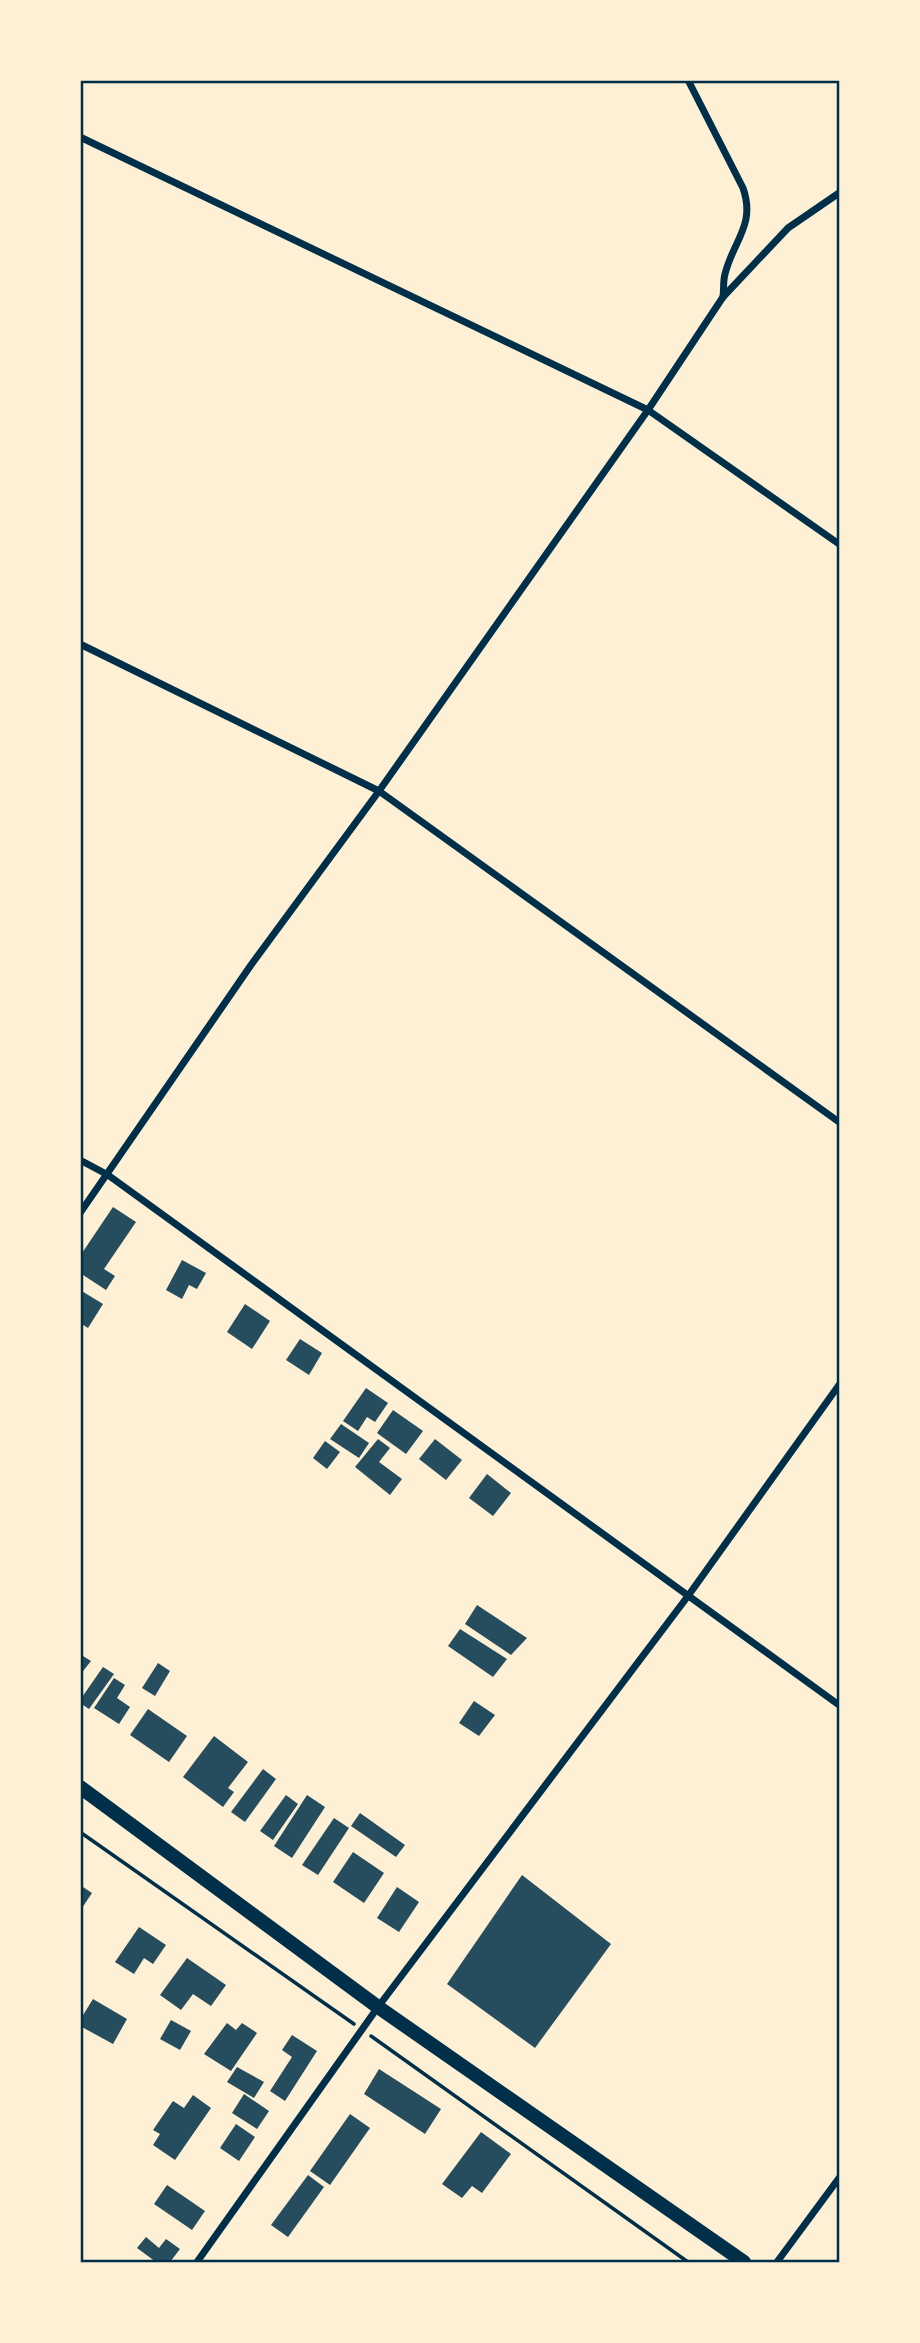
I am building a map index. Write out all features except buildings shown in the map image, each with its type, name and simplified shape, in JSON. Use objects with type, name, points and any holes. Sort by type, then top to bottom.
[{"type":"main road","points":[[80,1787],[378,2007],[744,2263]]},
{"type":"street","points":[[688,80],[743,188],[747,201],[745,228],[725,274],[723,297]]},
{"type":"street","points":[[80,137],[648,410],[839,544]]},
{"type":"street","points":[[80,1213],[251,965],[379,791],[648,410],[723,297],[788,228],[839,193]]},
{"type":"street","points":[[80,644],[379,791],[839,1122]]},
{"type":"street","points":[[80,1160],[108,1175],[839,1705]]},
{"type":"street","points":[[197,2263],[378,2007],[688,1596],[839,1385]]},
{"type":"street","points":[[778,2263],[839,2178]]},
{"type":"path","points":[[80,1832],[363,2030],[688,2263]]}]
